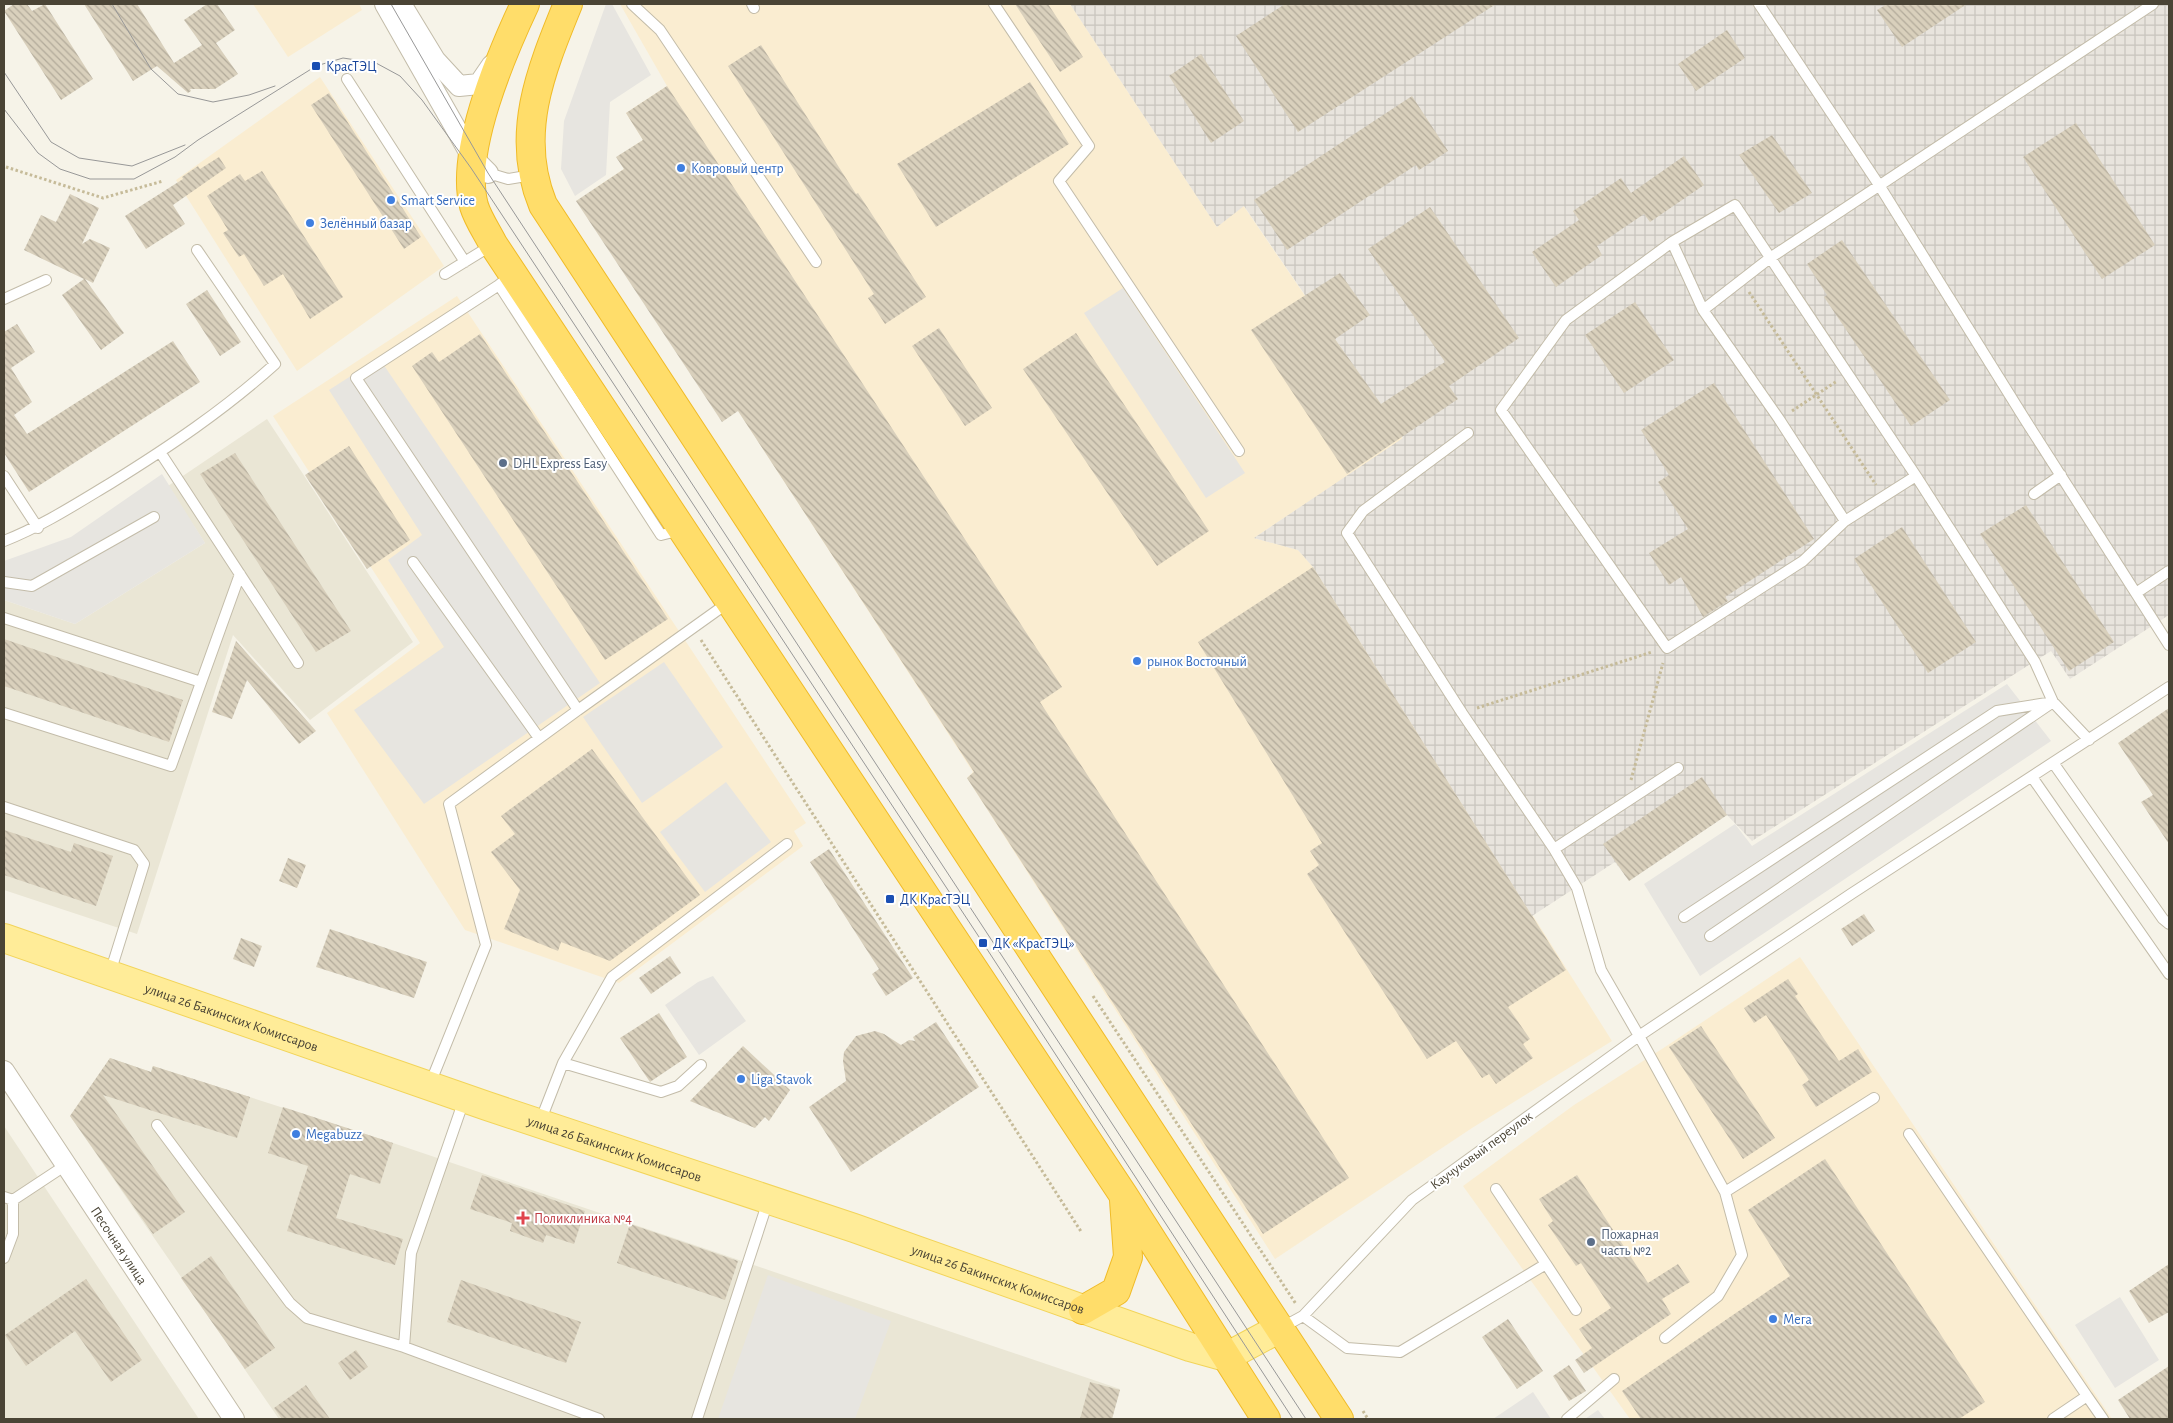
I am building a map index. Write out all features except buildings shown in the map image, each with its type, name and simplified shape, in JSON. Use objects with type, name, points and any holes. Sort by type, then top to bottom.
[{"type":"highway","points":[[525,4],[505,47],[473,146],[480,165],[471,168],[474,206],[493,244],[506,280],[683,530],[1124,1196],[1266,1419]]},
{"type":"highway","points":[[568,4],[546,58],[530,118],[532,176],[548,214],[823,636],[1292,1322],[1339,1419]]},
{"type":"highway","points":[[1083,1310],[1116,1291],[1128,1257],[1124,1196]]},
{"type":"main road","name":"улица 26 Бакинских Комиссаров","points":[[4,938],[465,1098],[768,1199],[1190,1348],[1226,1357]]},
{"type":"main road","points":[[1226,1357],[1292,1322]]},
{"type":"street","points":[[385,4],[480,165]]},
{"type":"street","points":[[401,4],[435,60],[459,86],[479,84],[505,47]]},
{"type":"street","name":"Песочная улица","points":[[4,1071],[234,1419]]},
{"type":"lane","points":[[632,4],[660,30],[816,262]]},
{"type":"lane","points":[[994,4],[1089,146],[1059,181],[1239,451]]},
{"type":"lane","points":[[1759,4],[1879,185],[2169,646]]},
{"type":"lane","points":[[1703,310],[1770,258],[2153,4]]},
{"type":"lane","points":[[347,79],[465,262]]},
{"type":"lane","points":[[480,165],[508,180],[532,176]]},
{"type":"lane","points":[[1916,476],[1845,521],[1803,561],[1667,648],[1501,410],[1566,320],[1672,242],[1735,205],[1916,476],[2035,662],[2053,702],[2089,740],[2169,687]]},
{"type":"lane","points":[[1672,242],[1703,310],[1779,419],[1845,521]]},
{"type":"lane","points":[[445,274],[493,244]]},
{"type":"lane","points":[[4,542],[38,528],[160,452],[238,398],[275,364],[197,250]]},
{"type":"lane","points":[[4,299],[46,280]]},
{"type":"lane","points":[[506,280],[356,378],[578,710]]},
{"type":"lane","points":[[1468,433],[1363,511],[1347,533],[1462,713],[1554,849],[1577,888],[1601,970],[1725,1192],[1742,1255],[1718,1296],[1665,1338]]},
{"type":"lane","points":[[160,452],[298,663]]},
{"type":"lane","points":[[2034,494],[2061,475]]},
{"type":"lane","points":[[4,476],[38,528]]},
{"type":"lane","points":[[4,582],[32,586],[154,517]]},
{"type":"lane","points":[[413,562],[539,738]]},
{"type":"lane","points":[[2136,593],[2169,571]]},
{"type":"lane","points":[[4,713],[171,766],[240,574]]},
{"type":"lane","points":[[429,1085],[486,945],[449,804],[729,602]]},
{"type":"lane","points":[[4,618],[201,682]]},
{"type":"lane","points":[[1684,917],[1997,711],[2053,702]]},
{"type":"lane","points":[[1710,936],[2053,702]]},
{"type":"lane","name":"Каучуковый переулок","points":[[1292,1322],[1412,1200],[1639,1036],[1842,900],[2089,740]]},
{"type":"lane","points":[[2054,764],[2169,924]]},
{"type":"lane","points":[[1554,849],[1678,768]]},
{"type":"lane","points":[[2032,777],[2169,974]]},
{"type":"lane","points":[[4,807],[134,850],[144,864],[109,974]]},
{"type":"lane","points":[[539,1123],[563,1063],[612,977],[787,844]]},
{"type":"lane","points":[[563,1063],[661,1092],[678,1086],[701,1065]]},
{"type":"lane","points":[[404,1348],[412,1253],[465,1098]]},
{"type":"lane","points":[[1725,1192],[1874,1098]]},
{"type":"lane","points":[[157,1125],[290,1303],[308,1318],[404,1348],[599,1419]]},
{"type":"lane","points":[[1909,1134],[2103,1419]]},
{"type":"lane","points":[[4,1258],[13,1234],[8,1199],[66,1165]]},
{"type":"lane","points":[[1496,1189],[1576,1310]]},
{"type":"lane","points":[[697,1419],[768,1199]]},
{"type":"lane","points":[[1292,1322],[1347,1348],[1400,1352],[1546,1264]]},
{"type":"lane","points":[[1567,1419],[1614,1379]]},
{"type":"lane","points":[[2052,1419],[2087,1396]]},
{"type":"path","points":[[6,167],[103,198],[163,181]]},
{"type":"path","points":[[1741,282],[1883,496]]},
{"type":"path","points":[[1779,419],[1848,374]]},
{"type":"path","points":[[692,627],[1082,1233]]},
{"type":"path","points":[[1462,713],[1667,648]]},
{"type":"path","points":[[1629,786],[1667,648]]},
{"type":"shaded area","points":[[253,4],[359,4],[362,10],[288,57]]},
{"type":"shaded area","points":[[606,4],[612,4],[651,75],[610,102],[606,175],[575,196],[561,169],[564,121]]},
{"type":"shaded area","name":"рынок Восточный","points":[[620,4],[1070,4],[1217,227],[1243,205],[1403,439],[1254,538],[1298,550],[1313,567],[1612,1041],[1472,1128],[1275,1259],[967,778],[973,772],[594,189],[624,169],[617,157],[643,140],[626,113],[667,86]]},
{"type":"shaded area","points":[[1070,4],[2169,4],[2169,615],[2070,679],[2051,651],[1752,841],[1727,815],[1629,881],[1615,862],[1532,916],[1313,567],[1298,550],[1254,538],[1403,438],[1244,206],[1217,227]]},
{"type":"shaded area","name":"Зелённый базар","points":[[320,77],[444,266],[297,371],[176,180]]},
{"type":"shaded area","points":[[1123,288],[1245,473],[1206,498],[1084,313]]},
{"type":"shaded area","points":[[457,296],[806,823],[794,831],[803,846],[619,983],[465,930],[327,713],[420,643],[273,416]]},
{"type":"shaded area","points":[[379,358],[600,683],[424,804],[354,710],[444,647],[388,560],[422,535],[329,390]]},
{"type":"shaded area","points":[[267,419],[413,642],[310,720],[233,635],[137,934],[4,890],[4,600],[75,624],[205,543],[168,486]]},
{"type":"shaded area","points":[[162,474],[205,543],[75,624],[4,600],[4,561],[71,537]]},
{"type":"shaded area","points":[[664,662],[723,747],[642,803],[583,717]]},
{"type":"shaded area","points":[[2007,684],[2051,741],[1700,976],[1644,884],[1735,824],[1752,846]]},
{"type":"shaded area","points":[[726,782],[771,842],[705,892],[660,832]]},
{"type":"shaded area","points":[[1800,957],[2112,1419],[1630,1419],[1463,1186],[1574,1105]]},
{"type":"shaded area","points":[[713,976],[746,1021],[699,1055],[665,1005],[698,982]]},
{"type":"shaded area","points":[[110,1058],[151,1072],[153,1066],[393,1143],[1120,1389],[1112,1419],[279,1419],[70,1116]]},
{"type":"shaded area","points":[[4,1126],[199,1419],[4,1419]]},
{"type":"shaded area","points":[[768,1275],[891,1321],[855,1419],[718,1419]]},
{"type":"shaded area","points":[[2120,1297],[2159,1360],[2115,1388],[2075,1325]]},
{"type":"shaded area","points":[[1533,1392],[1551,1419],[1493,1419]]},
{"type":"shaded area","points":[[1598,1410],[1605,1419],[1585,1419]]},
{"type":"tram line","points":[[112,4],[151,69],[178,94],[213,102],[249,95],[275,86]]},
{"type":"tram line","points":[[391,4],[488,173],[1306,1419]]},
{"type":"tram line","points":[[4,109],[38,153],[60,169],[90,179],[134,179],[175,157],[198,140],[316,66],[343,58],[376,63],[400,76],[422,100],[471,168],[983,943],[1293,1419]]},
{"type":"tram line","points":[[4,72],[51,142],[79,158],[132,166],[185,145]]},
{"type":"place","name":"КрасТЭЦ","points":[[316,66]]},
{"type":"place","name":"Ковровый центр","points":[[681,168]]},
{"type":"place","name":"Smart Service","points":[[391,200]]},
{"type":"place","name":"Зелённый базар","points":[[310,223]]},
{"type":"place","name":"DHL Express Easy","points":[[503,463]]},
{"type":"place","name":"рынок Восточный","points":[[1137,661]]},
{"type":"place","name":"ДК КрасТЭЦ","points":[[890,899]]},
{"type":"place","name":"ДК «КрасТЭЦ»","points":[[983,943]]},
{"type":"place","name":"Liga Stavok","points":[[741,1079]]},
{"type":"place","name":"Megabuzz","points":[[296,1134]]},
{"type":"place","name":"Поликлиника №4","points":[[523,1218]]},
{"type":"place","name":"Пожарная часть №2","points":[[1591,1242]]},
{"type":"place","name":"Мега","points":[[1773,1319]]}]
